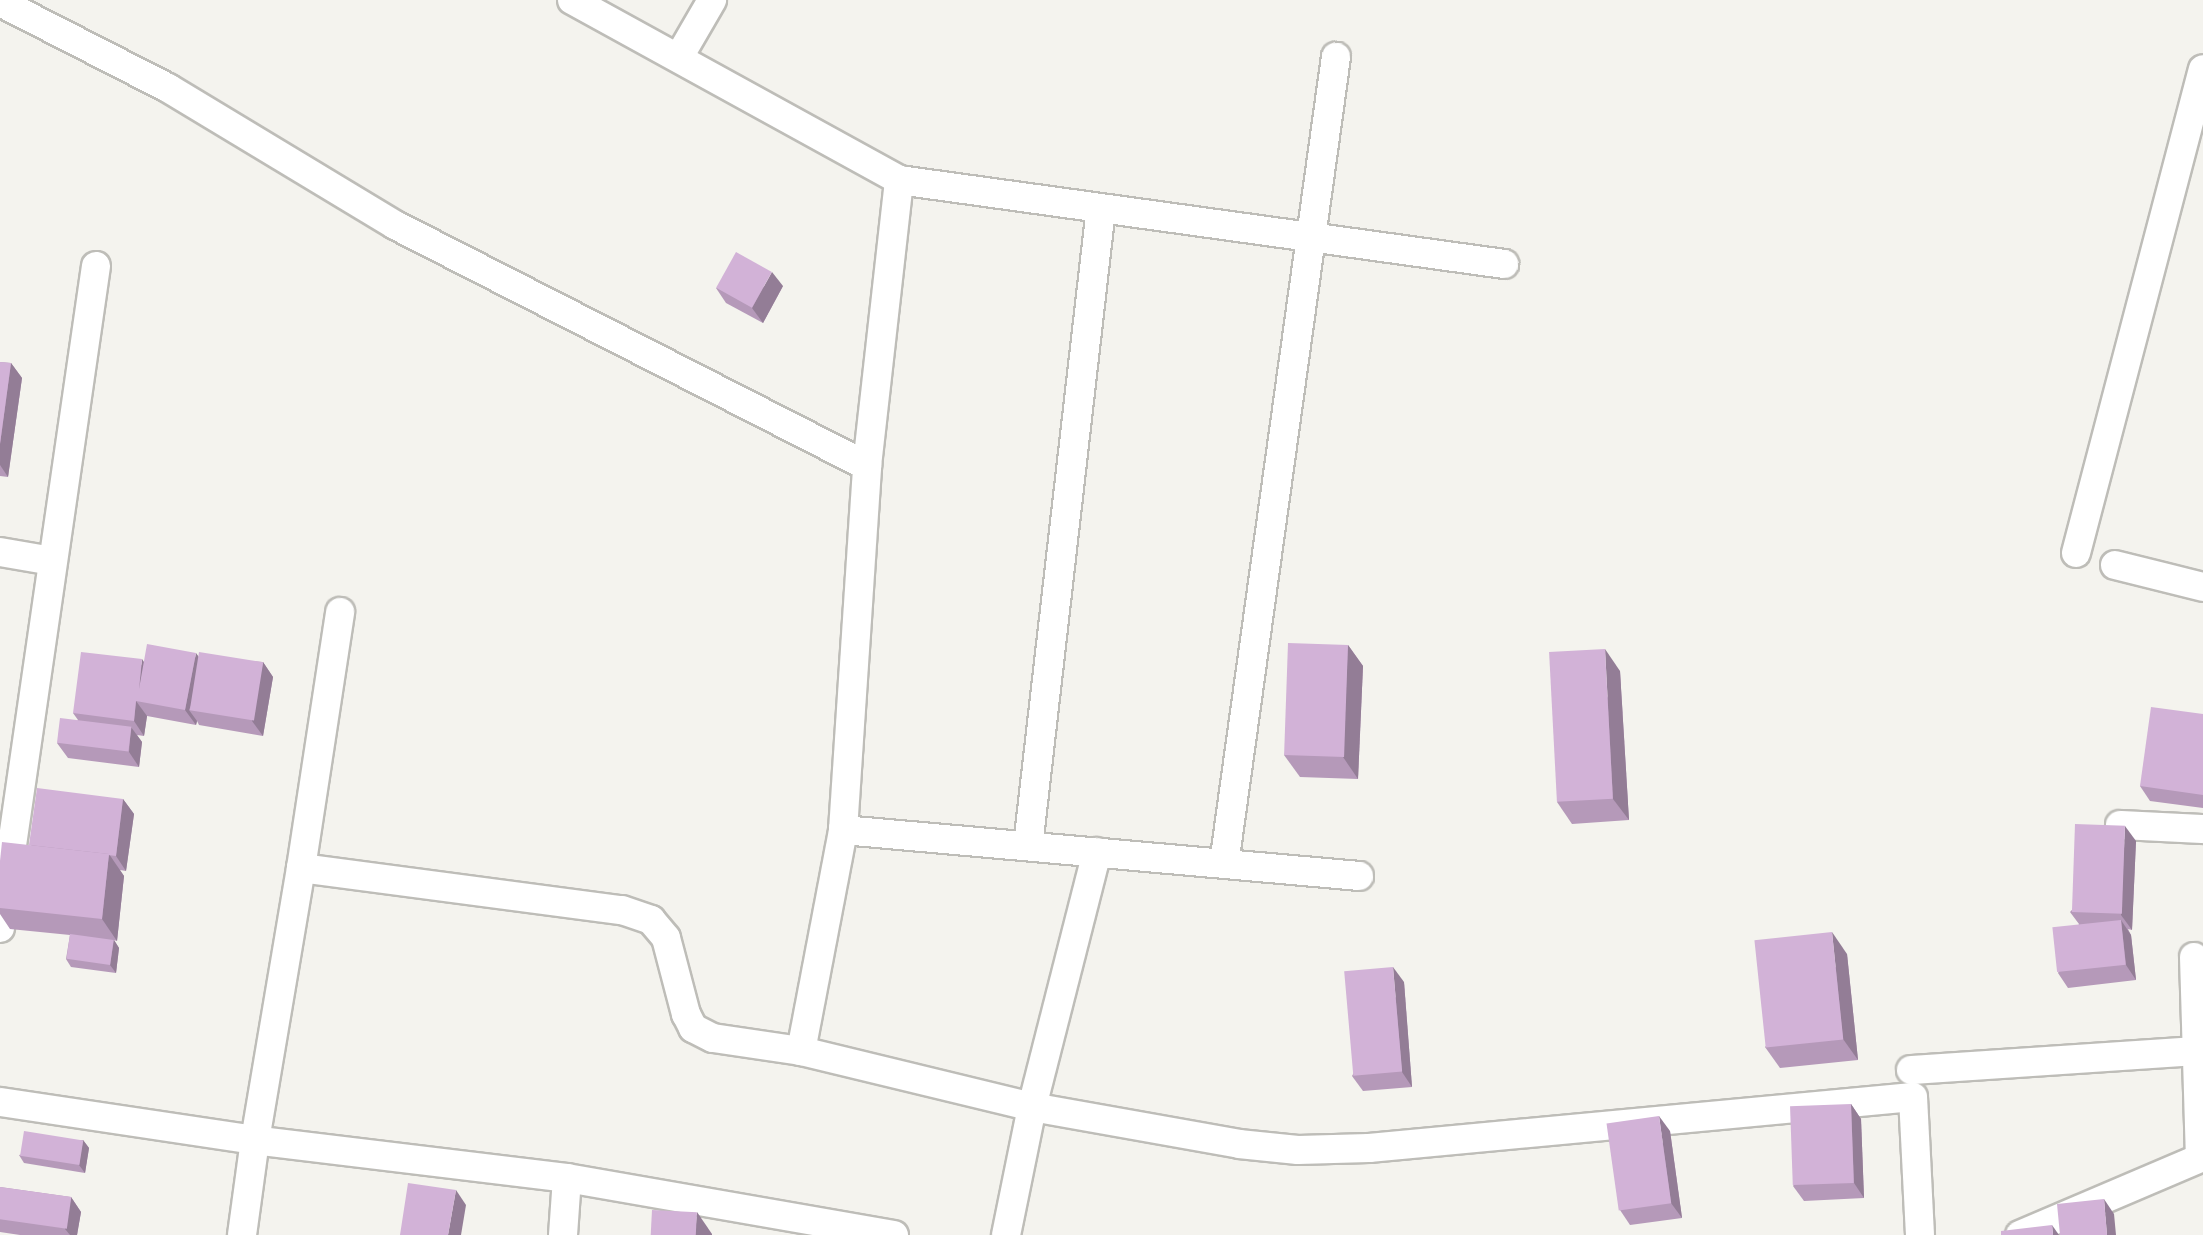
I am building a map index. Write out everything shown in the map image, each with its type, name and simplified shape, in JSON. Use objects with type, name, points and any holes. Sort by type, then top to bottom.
[{"type":"street","points":[[572,0],[899,180],[1504,264]]},
{"type":"street","points":[[679,57],[712,0]]},
{"type":"street","points":[[0,2],[168,88],[395,225],[867,466]]},
{"type":"street","points":[[1224,864],[1336,57]]},
{"type":"street","points":[[2076,553],[2203,69]]},
{"type":"street","points":[[801,1051],[843,830],[867,466],[899,180]]},
{"type":"street","points":[[1028,846],[1101,208]]},
{"type":"street","points":[[0,928],[96,266]]},
{"type":"street","points":[[0,552],[52,561]]},
{"type":"street","points":[[2115,565],[2203,587]]},
{"type":"street","points":[[242,1235],[255,1140],[301,868],[340,612]]},
{"type":"street","points":[[2120,825],[2203,829]]},
{"type":"street","points":[[843,830],[1359,876]]},
{"type":"street","points":[[1006,1235],[1032,1107],[1097,852]]},
{"type":"street","points":[[301,868],[622,910],[651,920],[666,938],[693,1028],[713,1038],[801,1051],[1032,1107],[1239,1144],[1298,1150],[1369,1149],[1913,1097],[1920,1235]]},
{"type":"street","points":[[2020,1235],[2201,1158],[2194,957]]},
{"type":"street","points":[[1911,1070],[2196,1051]]},
{"type":"street","points":[[0,1102],[255,1140],[567,1178],[894,1235]]},
{"type":"street","points":[[563,1235],[567,1178]]},
{"type":"building","points":[[736,252],[772,272],[752,308],[716,288]]},
{"type":"building","points":[[0,362],[11,363],[0,444]]},
{"type":"building","points":[[1288,643],[1348,645],[1344,757],[1284,755]]},
{"type":"building","points":[[147,644],[196,653],[185,710],[136,701],[134,721],[73,713],[81,652],[142,659],[139,689]]},
{"type":"building","points":[[1605,649],[1613,799],[1557,802],[1549,652]]},
{"type":"building","points":[[199,652],[263,662],[254,720],[190,710]]},
{"type":"building","points":[[2151,707],[2203,714],[2203,795],[2140,786]]},
{"type":"building","points":[[60,718],[131,727],[128,752],[57,743]]},
{"type":"building","points":[[37,788],[123,799],[116,856],[29,845]]},
{"type":"building","points":[[2075,824],[2125,826],[2122,914],[2072,912]]},
{"type":"building","points":[[2,842],[109,854],[102,919],[0,908]]},
{"type":"building","points":[[2121,920],[2126,965],[2057,972],[2052,927]]},
{"type":"building","points":[[1832,932],[1843,1039],[1766,1048],[1754,940]]},
{"type":"building","points":[[70,934],[114,940],[110,965],[67,959]]},
{"type":"building","points":[[1393,967],[1402,1072],[1353,1076],[1344,971]]},
{"type":"building","points":[[1851,1104],[1854,1183],[1793,1185],[1790,1106]]},
{"type":"building","points":[[1659,1116],[1671,1203],[1619,1211],[1607,1123]]},
{"type":"building","points":[[24,1131],[83,1140],[79,1165],[20,1156]]},
{"type":"building","points":[[408,1183],[456,1190],[448,1235],[400,1235]]},
{"type":"building","points":[[0,1187],[71,1197],[67,1229],[0,1219]]},
{"type":"building","points":[[2104,1199],[2107,1235],[2060,1235],[2057,1204]]},
{"type":"building","points":[[652,1210],[697,1212],[696,1235],[651,1235]]},
{"type":"building","points":[[2052,1225],[2053,1235],[2001,1235],[2001,1231]]}]
